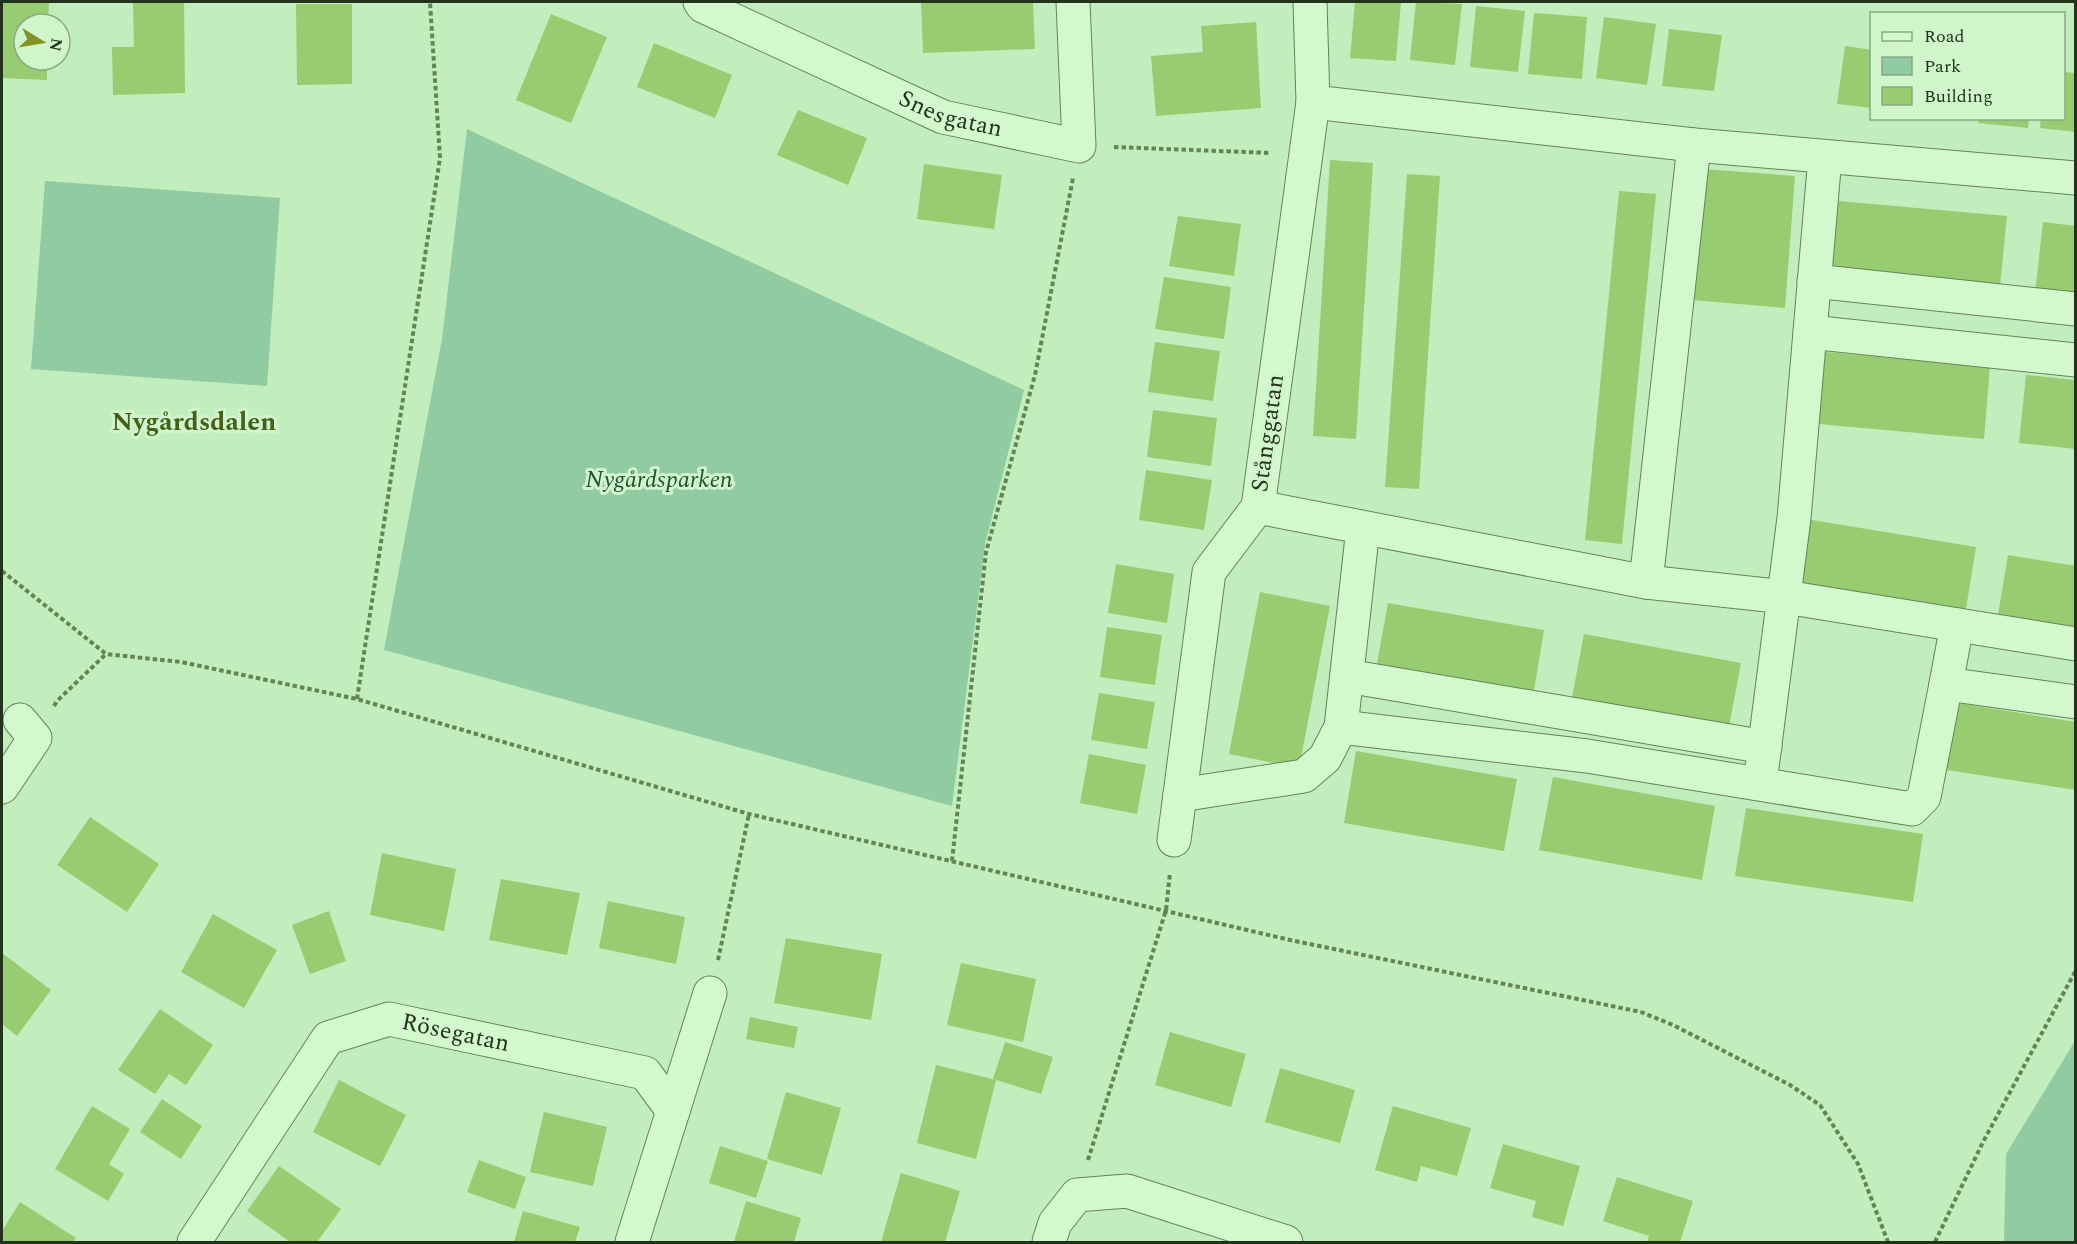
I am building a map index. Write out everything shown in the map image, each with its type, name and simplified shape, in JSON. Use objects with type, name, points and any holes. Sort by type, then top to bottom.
[{"type":"street","name":"Snesgatan","points":[[700,2],[713,11],[943,117],[1079,146]]},
{"type":"street","points":[[1073,2],[1079,146]]},
{"type":"street","name":"Stånggatan","points":[[1310,2],[1313,102],[1258,507],[1646,582],[1785,597],[2076,644]]},
{"type":"street","points":[[1313,102],[1694,145],[2076,178]]},
{"type":"street","points":[[1646,582],[1694,145]]},
{"type":"street","points":[[1760,783],[1794,518],[1825,157]]},
{"type":"street","points":[[1814,281],[2076,309]]},
{"type":"street","points":[[1810,332],[2076,360]]},
{"type":"street","points":[[1174,840],[1209,572],[1258,507]]},
{"type":"street","points":[[1180,795],[1304,776],[1325,758],[1341,727],[1363,528]]},
{"type":"street","points":[[1341,727],[1587,756],[1912,809],[1924,797],[1957,625]]},
{"type":"street","points":[[1347,676],[1766,747]]},
{"type":"street","points":[[1946,684],[2076,702]]},
{"type":"street","points":[[2,787],[28,729]]},
{"type":"street","points":[[632,1242],[710,993]]},
{"type":"street","name":"Rösegatan","points":[[194,1242],[328,1038],[389,1019],[645,1073],[673,1111]]},
{"type":"street","points":[[1049,1242],[1055,1223],[1077,1195],[1127,1191],[1286,1242]]},
{"type":"path","points":[[357,699],[440,158],[430,2]]},
{"type":"path","points":[[952,861],[986,552],[1035,375],[1079,146],[1306,154]]},
{"type":"path","points":[[2,571],[106,654],[181,662],[357,699],[749,813],[1290,940],[1641,1012],[1673,1024],[1790,1085],[1820,1105],[1858,1164],[1888,1242]]},
{"type":"path","points":[[28,729],[106,654]]},
{"type":"path","points":[[710,993],[749,813]]},
{"type":"path","points":[[1077,1195],[1166,910]]},
{"type":"path","points":[[1935,1242],[1983,1142],[2076,970]]},
{"type":"green space","name":"Nygårdsparken","points":[[467,129],[1024,390],[985,544],[952,806],[384,650],[442,339]]},
{"type":"green space","points":[[45,181],[280,198],[267,386],[31,369]]},
{"type":"green space","points":[[2075,1041],[2075,1242],[2004,1242],[2006,1154]]},
{"type":"building","points":[[2,2],[49,2],[49,12],[12,12],[12,72],[47,72],[47,80],[2,78]]},
{"type":"building","points":[[184,2],[185,93],[113,95],[112,47],[134,47],[133,3]]},
{"type":"building","points":[[921,2],[1033,2],[1035,49],[923,53]]},
{"type":"building","points":[[1355,2],[1401,2],[1396,61],[1350,58]]},
{"type":"building","points":[[1416,2],[1462,4],[1455,65],[1410,60]]},
{"type":"building","points":[[296,4],[352,4],[352,84],[297,85]]},
{"type":"building","points":[[1476,6],[1525,11],[1518,72],[1470,67]]},
{"type":"building","points":[[1534,13],[1587,17],[1582,79],[1528,74]]},
{"type":"building","points":[[551,14],[607,37],[571,123],[516,100]]},
{"type":"building","points":[[1604,17],[1656,24],[1647,85],[1596,78]]},
{"type":"building","points":[[1256,22],[1261,108],[1156,116],[1151,56],[1203,52],[1201,26]]},
{"type":"building","points":[[1669,29],[1722,35],[1714,91],[1662,86]]},
{"type":"building","points":[[654,43],[732,75],[715,118],[637,87]]},
{"type":"building","points":[[1845,46],[1870,50],[1870,108],[1837,104]]},
{"type":"building","points":[[2065,72],[2076,73],[2076,132],[2040,128],[2041,120],[2065,120]]},
{"type":"building","points":[[798,110],[867,138],[848,185],[777,155]]},
{"type":"building","points":[[1979,120],[2029,120],[2028,128],[1978,123]]},
{"type":"building","points":[[1330,160],[1373,163],[1356,439],[1313,436]]},
{"type":"building","points":[[924,164],[1002,175],[994,229],[917,219]]},
{"type":"building","points":[[1703,169],[1795,176],[1785,308],[1692,300]]},
{"type":"building","points":[[1407,174],[1440,176],[1419,489],[1385,487]]},
{"type":"building","points":[[1619,191],[1656,194],[1622,544],[1585,540]]},
{"type":"building","points":[[1827,200],[2007,216],[2000,286],[1821,270]]},
{"type":"building","points":[[1178,216],[1241,224],[1234,276],[1169,266]]},
{"type":"building","points":[[2043,222],[2076,226],[2076,298],[2035,294]]},
{"type":"building","points":[[1164,277],[1231,287],[1224,339],[1155,329]]},
{"type":"building","points":[[1155,342],[1220,351],[1213,401],[1148,392]]},
{"type":"building","points":[[1815,351],[1990,367],[1984,439],[1808,423]]},
{"type":"building","points":[[2026,375],[2076,380],[2076,449],[2019,443]]},
{"type":"building","points":[[1153,410],[1217,418],[1211,466],[1147,457]]},
{"type":"building","points":[[1146,470],[1212,480],[1204,530],[1139,520]]},
{"type":"building","points":[[1806,519],[1976,547],[1964,621],[1794,593]]},
{"type":"building","points":[[2008,555],[2076,566],[2076,633],[1997,621]]},
{"type":"building","points":[[1116,564],[1174,574],[1167,623],[1108,613]]},
{"type":"building","points":[[1260,592],[1330,606],[1299,768],[1229,754]]},
{"type":"building","points":[[1388,603],[1544,630],[1533,697],[1376,669]]},
{"type":"building","points":[[1107,627],[1162,635],[1155,685],[1100,677]]},
{"type":"building","points":[[1584,634],[1741,663],[1728,732],[1571,703]]},
{"type":"building","points":[[1099,693],[1155,702],[1147,749],[1091,740]]},
{"type":"building","points":[[1945,701],[2076,722],[2076,790],[1934,768]]},
{"type":"building","points":[[1356,751],[1517,779],[1504,851],[1344,823]]},
{"type":"building","points":[[1089,754],[1146,765],[1137,814],[1080,803]]},
{"type":"building","points":[[1553,777],[1715,806],[1702,880],[1539,850]]},
{"type":"building","points":[[1746,808],[1923,834],[1913,902],[1735,876]]},
{"type":"building","points":[[90,817],[159,864],[127,912],[57,865]]},
{"type":"building","points":[[382,853],[456,869],[444,931],[370,915]]},
{"type":"building","points":[[501,879],[580,893],[567,955],[489,940]]},
{"type":"building","points":[[608,901],[685,917],[676,964],[599,948]]},
{"type":"building","points":[[329,911],[346,961],[310,974],[292,925]]},
{"type":"building","points":[[213,914],[277,950],[244,1008],[181,972]]},
{"type":"building","points":[[786,938],[882,954],[871,1020],[774,1003]]},
{"type":"building","points":[[2,953],[51,990],[17,1036],[2,1024]]},
{"type":"building","points":[[961,963],[1036,979],[1023,1042],[947,1025]]},
{"type":"building","points":[[160,1009],[213,1045],[186,1085],[169,1074],[155,1094],[118,1070]]},
{"type":"building","points":[[750,1017],[798,1027],[794,1048],[746,1039]]},
{"type":"building","points":[[1170,1032],[1246,1054],[1231,1107],[1155,1085]]},
{"type":"building","points":[[1005,1042],[1053,1057],[1041,1094],[993,1079]]},
{"type":"building","points":[[936,1065],[996,1080],[976,1159],[917,1143]]},
{"type":"building","points":[[1280,1068],[1355,1090],[1340,1143],[1265,1122]]},
{"type":"building","points":[[339,1080],[406,1115],[380,1166],[313,1132]]},
{"type":"building","points":[[786,1092],[841,1108],[822,1175],[767,1159]]},
{"type":"building","points":[[162,1099],[202,1126],[181,1159],[140,1132]]},
{"type":"building","points":[[92,1106],[130,1129],[109,1164],[124,1174],[108,1201],[55,1169]]},
{"type":"building","points":[[1393,1106],[1471,1128],[1457,1176],[1421,1166],[1417,1182],[1375,1170]]},
{"type":"building","points":[[544,1112],[607,1127],[593,1186],[530,1172]]},
{"type":"building","points":[[1503,1144],[1580,1166],[1563,1226],[1532,1217],[1536,1201],[1490,1188]]},
{"type":"building","points":[[720,1146],[768,1161],[756,1198],[709,1183]]},
{"type":"building","points":[[479,1160],[526,1177],[515,1209],[467,1192]]},
{"type":"building","points":[[279,1166],[341,1209],[317,1242],[290,1242],[247,1211]]},
{"type":"building","points":[[901,1173],[960,1191],[945,1242],[881,1242]]},
{"type":"building","points":[[1617,1177],[1693,1201],[1680,1242],[1647,1242],[1649,1236],[1603,1221]]},
{"type":"building","points":[[746,1201],[801,1218],[794,1242],[734,1242]]},
{"type":"building","points":[[20,1202],[76,1238],[73,1242],[2,1242],[2,1231]]},
{"type":"building","points":[[523,1211],[580,1227],[575,1242],[514,1242]]},
{"type":"district","name":"Nygårdsdalen","points":[[194,422]]}]
